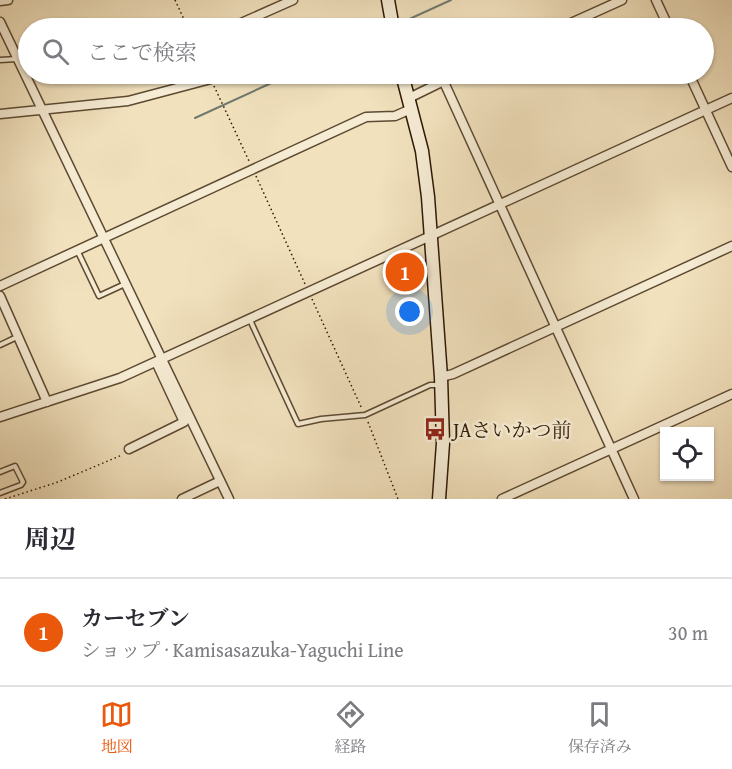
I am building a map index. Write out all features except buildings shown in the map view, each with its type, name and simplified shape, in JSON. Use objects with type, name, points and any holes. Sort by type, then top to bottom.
[{"type":"main road","points":[[388,0],[391,18]]},
{"type":"main road","points":[[405,84],[422,152],[432,235],[443,443],[439,499]]},
{"type":"street","points":[[0,1],[8,0]]},
{"type":"street","points":[[252,18],[293,0]]},
{"type":"street","points":[[583,18],[622,0]]},
{"type":"street","points":[[656,0],[664,18]]},
{"type":"street","points":[[0,22],[18,59]]},
{"type":"street","points":[[30,84],[181,407],[229,499]]},
{"type":"street","points":[[0,114],[136,99],[184,84]]},
{"type":"street","points":[[0,286],[366,117],[395,116],[437,84]]},
{"type":"street","points":[[445,84],[634,499]]},
{"type":"street","points":[[694,84],[732,167]]},
{"type":"street","points":[[0,417],[120,378],[732,98]]},
{"type":"street","points":[[441,381],[732,246]]},
{"type":"street","points":[[0,296],[47,402]]},
{"type":"street","points":[[502,499],[732,394]]},
{"type":"street","points":[[129,449],[184,422],[181,407]]},
{"type":"street","points":[[182,499],[220,482]]},
{"type":"lane","points":[[0,60],[18,59]]},
{"type":"lane","points":[[78,250],[99,296],[125,284]]},
{"type":"lane","points":[[250,320],[298,424],[321,419],[365,415],[441,381]]},
{"type":"lane","points":[[0,345],[18,336]]},
{"type":"lane","points":[[0,472],[15,466],[23,482],[21,485],[0,493]]},
{"type":"path","points":[[175,0],[183,18]]},
{"type":"path","points":[[214,84],[365,415],[398,499]]},
{"type":"path","points":[[5,499],[58,482],[122,455],[129,449]]},
{"type":"waterway","points":[[412,18],[451,0]]},
{"type":"waterway","points":[[195,118],[269,84]]},
{"type":"place","name":"カーセブン","points":[[405,272]]},
{"type":"place","name":"JAさいかつ前","points":[[435,429]]}]
